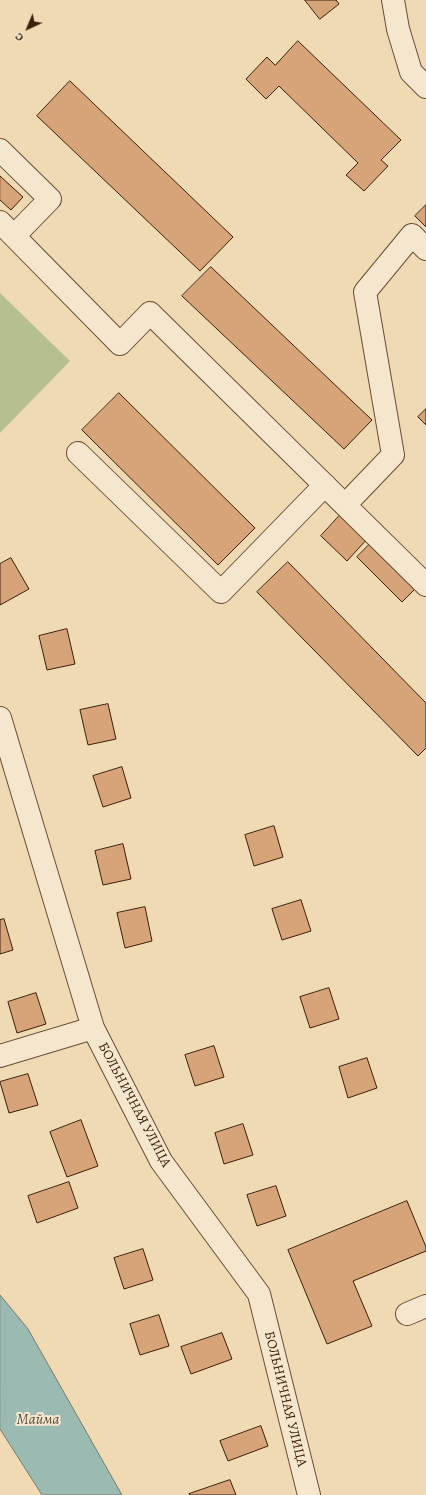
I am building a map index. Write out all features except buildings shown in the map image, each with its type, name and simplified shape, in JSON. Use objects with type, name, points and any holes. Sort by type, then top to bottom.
[{"type":"street","points":[[394,0],[398,29],[411,72],[426,87]]},
{"type":"street","points":[[0,150],[50,199],[7,229],[120,344],[150,313],[426,585]]},
{"type":"street","points":[[345,505],[393,455],[365,292],[412,235],[426,249]]},
{"type":"street","points":[[78,453],[220,592],[325,485]]},
{"type":"street","name":"БОЛЬНИЧНАЯ УЛИЦА","points":[[0,718],[93,1028],[161,1161],[259,1294],[308,1495]]},
{"type":"street","points":[[0,1056],[93,1028]]},
{"type":"green space","points":[[0,293],[70,361],[0,433]]},
{"type":"water","name":"Майма","points":[[0,1295],[28,1329],[122,1495],[42,1495],[0,1429]]}]
